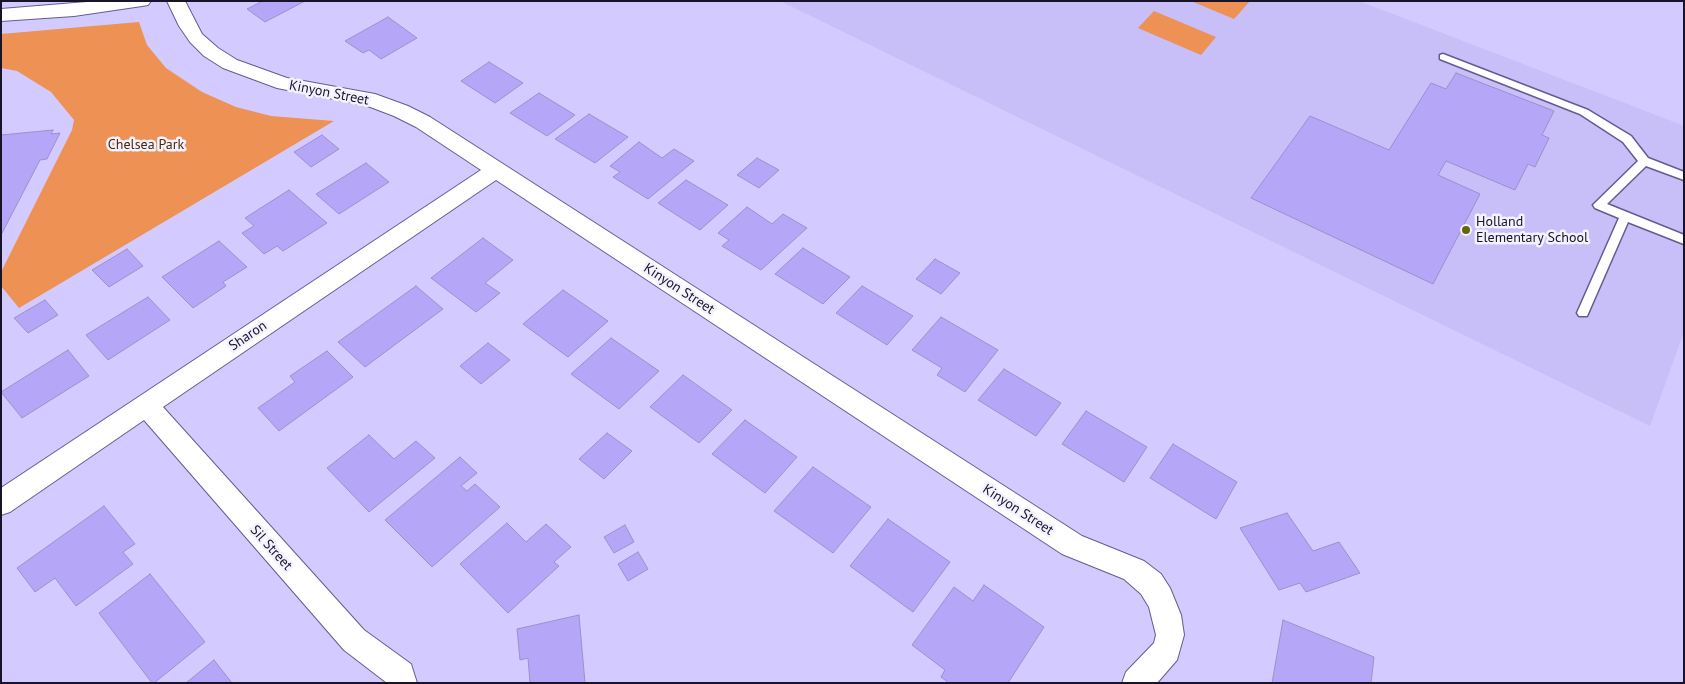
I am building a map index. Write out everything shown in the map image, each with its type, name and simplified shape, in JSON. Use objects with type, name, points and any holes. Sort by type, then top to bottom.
[{"type":"street","points":[[1,15],[142,1]]},
{"type":"street","name":"Kinyon Street","points":[[176,1],[196,38],[211,52],[230,64],[284,84],[320,92],[368,99],[401,111],[495,170],[1072,545],[1134,570],[1151,584],[1160,598],[1167,615],[1170,635],[1167,650],[1137,683]]},
{"type":"street","name":"Sharon","points":[[1,503],[495,170]]},
{"type":"street","name":"Sil Street","points":[[146,405],[354,640],[401,674],[402,683]]},
{"type":"lane","points":[[1443,57],[1584,112],[1627,139],[1644,161],[1684,176]]},
{"type":"lane","points":[[1644,161],[1599,205],[1684,240]]},
{"type":"lane","points":[[1583,313],[1625,216]]},
{"type":"shaded area","name":"Holland Elementary School","points":[[780,1],[1359,1],[1682,125],[1684,127],[1684,332],[1650,426]]},
{"type":"green space","points":[[1191,1],[1250,1],[1234,19]]},
{"type":"green space","points":[[1154,11],[1216,37],[1201,55],[1138,28]]},
{"type":"green space","name":"Chelsea Park","points":[[139,22],[147,45],[166,68],[202,92],[236,107],[271,116],[334,121],[19,308],[1,286],[1,272],[72,130],[74,120],[51,92],[17,71],[1,68],[1,34]]},
{"type":"building","points":[[263,1],[305,1],[265,22],[247,9]]},
{"type":"building","points":[[388,17],[417,38],[381,59],[369,50],[363,53],[345,41]]},
{"type":"building","points":[[489,62],[523,83],[495,103],[461,81]]},
{"type":"building","points":[[1456,73],[1554,111],[1542,135],[1549,138],[1535,167],[1528,164],[1515,190],[1446,161],[1438,175],[1480,194],[1433,284],[1251,198],[1310,116],[1389,150],[1431,83],[1446,89]]},
{"type":"building","points":[[539,93],[575,115],[547,136],[510,113]]},
{"type":"building","points":[[589,114],[628,137],[595,163],[555,139]]},
{"type":"building","points":[[53,130],[51,134],[60,133],[47,159],[40,160],[1,235],[1,135]]},
{"type":"building","points":[[322,135],[339,149],[311,167],[294,152]]},
{"type":"building","points":[[639,142],[662,158],[674,149],[694,161],[648,199],[613,177],[620,172],[610,166]]},
{"type":"building","points":[[757,158],[779,170],[759,188],[737,175]]},
{"type":"building","points":[[366,163],[389,182],[339,214],[316,194]]},
{"type":"building","points":[[686,180],[728,205],[700,230],[658,203]]},
{"type":"building","points":[[289,190],[327,223],[283,251],[277,246],[264,254],[242,233],[254,226],[245,218]]},
{"type":"building","points":[[747,207],[772,224],[783,214],[807,228],[761,270],[722,246],[729,240],[718,233]]},
{"type":"building","points":[[483,238],[513,260],[485,283],[500,293],[476,312],[431,278]]},
{"type":"building","points":[[219,241],[247,267],[223,282],[226,286],[193,308],[162,277]]},
{"type":"building","points":[[803,248],[850,277],[823,304],[775,274]]},
{"type":"building","points":[[127,249],[143,266],[109,287],[92,270]]},
{"type":"building","points":[[935,259],[960,273],[941,294],[916,279]]},
{"type":"building","points":[[416,286],[443,309],[365,367],[338,342]]},
{"type":"building","points":[[862,286],[913,316],[887,345],[836,313]]},
{"type":"building","points":[[563,290],[608,321],[568,357],[523,324]]},
{"type":"building","points":[[148,297],[170,320],[108,360],[86,335]]},
{"type":"building","points":[[45,300],[58,315],[28,333],[14,318]]},
{"type":"building","points":[[941,317],[998,350],[965,392],[937,375],[942,368],[912,350]]},
{"type":"building","points":[[611,338],[659,371],[619,409],[571,374]]},
{"type":"building","points":[[488,343],[510,360],[481,384],[460,366]]},
{"type":"building","points":[[68,350],[89,376],[22,418],[1,392]]},
{"type":"building","points":[[327,351],[353,377],[279,431],[258,408],[295,382],[290,376]]},
{"type":"building","points":[[1004,369],[1061,403],[1036,436],[978,400]]},
{"type":"building","points":[[683,375],[732,410],[699,443],[650,407]]},
{"type":"building","points":[[1086,411],[1147,447],[1124,482],[1062,444]]},
{"type":"building","points":[[745,420],[797,457],[765,493],[712,454]]},
{"type":"building","points":[[607,433],[632,451],[604,479],[579,459]]},
{"type":"building","points":[[369,435],[394,459],[416,441],[435,458],[369,512],[327,468]]},
{"type":"building","points":[[1173,444],[1237,482],[1216,519],[1150,478]]},
{"type":"building","points":[[460,457],[477,473],[461,486],[467,491],[475,484],[500,507],[432,567],[385,520]]},
{"type":"building","points":[[813,467],[871,507],[833,553],[774,511]]},
{"type":"building","points":[[104,506],[135,544],[123,552],[133,564],[76,606],[55,578],[35,592],[17,568]]},
{"type":"building","points":[[1287,513],[1313,551],[1339,542],[1360,573],[1306,592],[1300,583],[1279,590],[1240,528]]},
{"type":"building","points":[[888,519],[950,562],[913,612],[850,566]]},
{"type":"building","points":[[507,523],[526,542],[546,524],[571,547],[554,562],[559,566],[508,613],[460,564]]},
{"type":"building","points":[[625,525],[634,542],[614,553],[604,537]]},
{"type":"building","points":[[638,552],[648,569],[628,581],[618,564]]},
{"type":"building","points":[[150,574],[205,642],[154,683],[152,683],[99,613]]},
{"type":"building","points":[[984,585],[1044,627],[1008,683],[949,683],[941,677],[945,670],[912,645],[954,587],[973,601]]},
{"type":"building","points":[[579,615],[585,683],[530,683],[528,658],[520,660],[517,629]]},
{"type":"building","points":[[1283,620],[1374,657],[1371,683],[1272,683]]},
{"type":"building","points":[[214,660],[232,683],[186,683]]},
{"type":"place","name":"Holland Elementary School","points":[[1466,230]]}]
